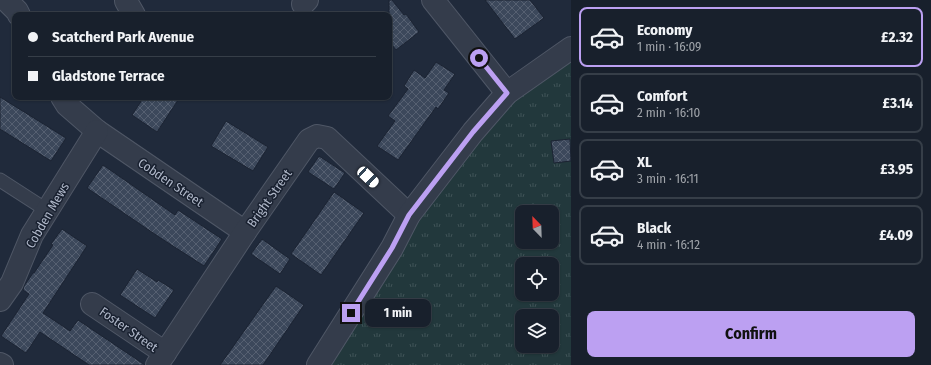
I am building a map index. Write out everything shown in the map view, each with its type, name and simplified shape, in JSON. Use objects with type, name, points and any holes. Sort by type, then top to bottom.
[{"type":"street","points":[[6,0],[18,12]]},
{"type":"street","points":[[433,0],[507,93]]},
{"type":"street","points":[[318,365],[392,248],[409,215],[473,132],[507,93],[571,48]]},
{"type":"street","name":"Cobden Street","points":[[69,100],[97,131],[245,232]]},
{"type":"street","name":"Cobden Mews","points":[[0,300],[12,283],[32,235],[97,131]]},
{"type":"street","name":"Bright Street","points":[[161,359],[245,232],[310,140],[318,136],[327,138],[409,215]]},
{"type":"street","name":"Foster Street","points":[[92,304],[161,359]]},
{"type":"lane","points":[[0,180],[48,211]]},
{"type":"green space","points":[[571,48],[571,365],[318,365],[473,132]]},
{"type":"building","points":[[389,0],[392,0],[404,15],[406,14],[419,32],[396,50],[392,45],[392,12],[389,12]]},
{"type":"building","points":[[485,0],[530,0],[544,18],[515,39]]},
{"type":"building","points":[[436,62],[455,74],[444,90],[449,93],[438,109],[436,107],[398,160],[377,146],[395,121],[388,116],[408,89],[404,86],[414,70],[425,78]]},
{"type":"building","points":[[0,97],[66,138],[51,161],[0,129]]},
{"type":"building","points":[[142,100],[178,100],[157,132],[132,115]]},
{"type":"building","points":[[226,121],[268,147],[253,171],[211,146]]},
{"type":"building","points":[[570,139],[571,161],[554,163],[551,141]]},
{"type":"building","points":[[319,156],[345,173],[334,189],[308,172]]},
{"type":"building","points":[[103,165],[175,215],[178,210],[222,239],[204,266],[87,188]]},
{"type":"building","points":[[334,192],[364,213],[321,275],[291,254]]},
{"type":"building","points":[[62,229],[87,246],[43,313],[70,331],[78,320],[145,365],[89,365],[40,332],[26,353],[1,336],[29,294],[23,290],[24,286],[53,245],[51,244]]},
{"type":"building","points":[[262,239],[290,259],[280,274],[251,254]]},
{"type":"building","points":[[137,269],[157,282],[158,280],[174,290],[155,318],[120,295]]},
{"type":"building","points":[[276,286],[304,305],[263,365],[220,365]]},
{"type":"route","points":[[351,313],[392,248],[409,215],[473,132],[507,93],[479,58]]}]
